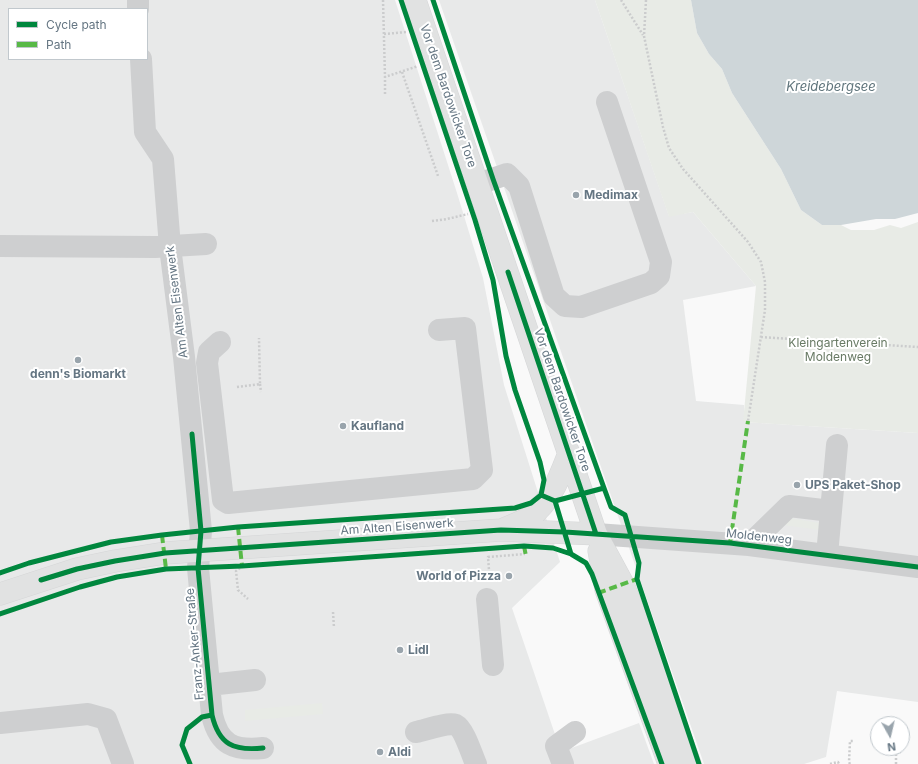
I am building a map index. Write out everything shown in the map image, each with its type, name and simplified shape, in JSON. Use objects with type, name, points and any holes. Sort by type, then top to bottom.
[{"type":"main road","name":"Vor dem Bardowicker Tore","points":[[415,0],[596,534],[622,584],[650,654],[690,764]]},
{"type":"main road","points":[[501,530],[530,517],[548,499],[569,453]]},
{"type":"main road","name":"Am Alten Eisenwerk","points":[[0,594],[77,569],[115,560],[164,553],[501,530],[596,534]]},
{"type":"main road","name":"Vor dem Bardowicker Tore","points":[[596,534],[601,571],[606,590],[669,764]]},
{"type":"street","name":"Am Alten Eisenwerk","points":[[141,60],[145,132],[162,159],[170,247],[192,434],[201,531],[200,550]]},
{"type":"street","points":[[478,184],[507,174],[519,186],[554,296],[565,306],[581,306],[651,283],[659,276],[661,262],[607,102]]},
{"type":"street","points":[[0,246],[170,247],[206,244]]},
{"type":"street","points":[[220,342],[209,352],[207,363],[223,500],[228,503],[473,479],[482,470],[465,328],[439,330]]},
{"type":"street","points":[[827,555],[837,444]]},
{"type":"street","points":[[749,545],[789,506],[831,511]]},
{"type":"street","name":"Moldenweg","points":[[596,534],[749,545],[918,567]]},
{"type":"street","name":"Franz-Anker-Straße","points":[[200,550],[198,568],[212,715],[215,727],[220,736],[229,744],[240,748],[263,748]]},
{"type":"street","points":[[487,600],[493,665]]},
{"type":"street","points":[[209,685],[255,680]]},
{"type":"street","points":[[0,723],[88,714],[106,718],[123,764]]},
{"type":"street","points":[[416,732],[448,724],[456,725],[463,734],[476,764]]},
{"type":"street","points":[[563,764],[556,746],[576,732]]},
{"type":"path","points":[[383,0],[385,94]]},
{"type":"path","points":[[621,0],[644,36]]},
{"type":"path","points":[[646,0],[644,36],[663,127],[669,148],[683,170],[748,242],[761,262],[765,282],[765,310],[748,421]]},
{"type":"path","points":[[384,34],[403,32]]},
{"type":"path","points":[[385,77],[416,67]]},
{"type":"path","points":[[402,72],[438,176]]},
{"type":"path","points":[[432,221],[447,219],[472,212]]},
{"type":"path","points":[[761,337],[918,347]]},
{"type":"path","points":[[258,338],[261,392]]},
{"type":"path","points":[[237,387],[260,384]]},
{"type":"path","points":[[489,570],[488,557],[526,554]]},
{"type":"path","points":[[242,566],[236,571],[238,590],[248,599]]},
{"type":"path","points":[[333,612],[334,628]]},
{"type":"path","points":[[850,764],[850,741],[854,741]]},
{"type":"path","points":[[830,764],[838,762],[839,764]]},
{"type":"shaded area","points":[[0,0],[395,0],[483,278],[504,385],[560,562],[512,608],[561,752],[639,723],[654,764],[0,764]]},
{"type":"shaded area","points":[[439,0],[595,0],[669,216],[693,212],[756,286],[683,300],[696,401],[744,405],[744,422],[918,433],[918,702],[837,691],[826,757],[804,764],[704,764]]},
{"type":"green space","name":"Kleingartenverein Moldenweg","points":[[595,0],[691,0],[697,33],[709,54],[722,69],[732,93],[781,169],[801,210],[822,225],[841,225],[851,230],[874,230],[890,225],[901,228],[918,222],[918,433],[743,422],[756,286],[693,212],[669,217]]},
{"type":"green space","points":[[784,517],[820,523],[820,530],[775,524]]},
{"type":"green space","points":[[322,703],[323,714],[245,721],[245,710]]},
{"type":"water","name":"Kreidebergsee","points":[[691,0],[918,0],[918,213],[895,219],[876,219],[841,225],[822,225],[801,210],[781,169],[732,93],[722,69],[709,54],[697,33]]},
{"type":"marked path","points":[[730,543],[748,421]]},
{"type":"marked path","points":[[238,527],[242,566]]},
{"type":"marked path","points":[[162,535],[166,569]]},
{"type":"marked path","points":[[524,546],[526,556]]},
{"type":"marked path","points":[[598,593],[637,579]]},
{"type":"cycle path","points":[[0,573],[29,563],[111,542],[238,527],[515,508],[531,503],[541,495],[544,480],[540,462],[515,390],[506,356],[493,280],[475,220],[401,0]]},
{"type":"cycle path","points":[[433,0],[493,179],[611,507],[625,515],[639,563],[637,579],[699,764]]},
{"type":"cycle path","points":[[508,272],[596,534]]},
{"type":"cycle path","points":[[192,434],[201,531],[198,568],[212,715],[219,733],[229,744],[244,748],[263,748]]},
{"type":"cycle path","points":[[541,495],[555,501],[604,488]]},
{"type":"cycle path","points":[[555,501],[571,554],[586,563],[592,574],[662,764]]},
{"type":"cycle path","points":[[41,580],[77,569],[165,553],[501,530],[565,532],[730,543],[918,567]]},
{"type":"cycle path","points":[[0,614],[80,587],[117,577],[166,569],[242,566],[524,546],[553,548],[571,554]]},
{"type":"cycle path","points":[[190,764],[182,745],[187,729],[202,717],[212,715]]},
{"type":"place","name":"Medimax","points":[[576,195]]},
{"type":"place","name":"denn's Biomarkt","points":[[78,360]]},
{"type":"place","name":"Kaufland","points":[[343,426]]},
{"type":"place","name":"UPS Paket-Shop","points":[[797,485]]},
{"type":"place","name":"World of Pizza","points":[[509,576]]},
{"type":"place","name":"Lidl","points":[[400,650]]},
{"type":"place","name":"Aldi","points":[[380,752]]}]
